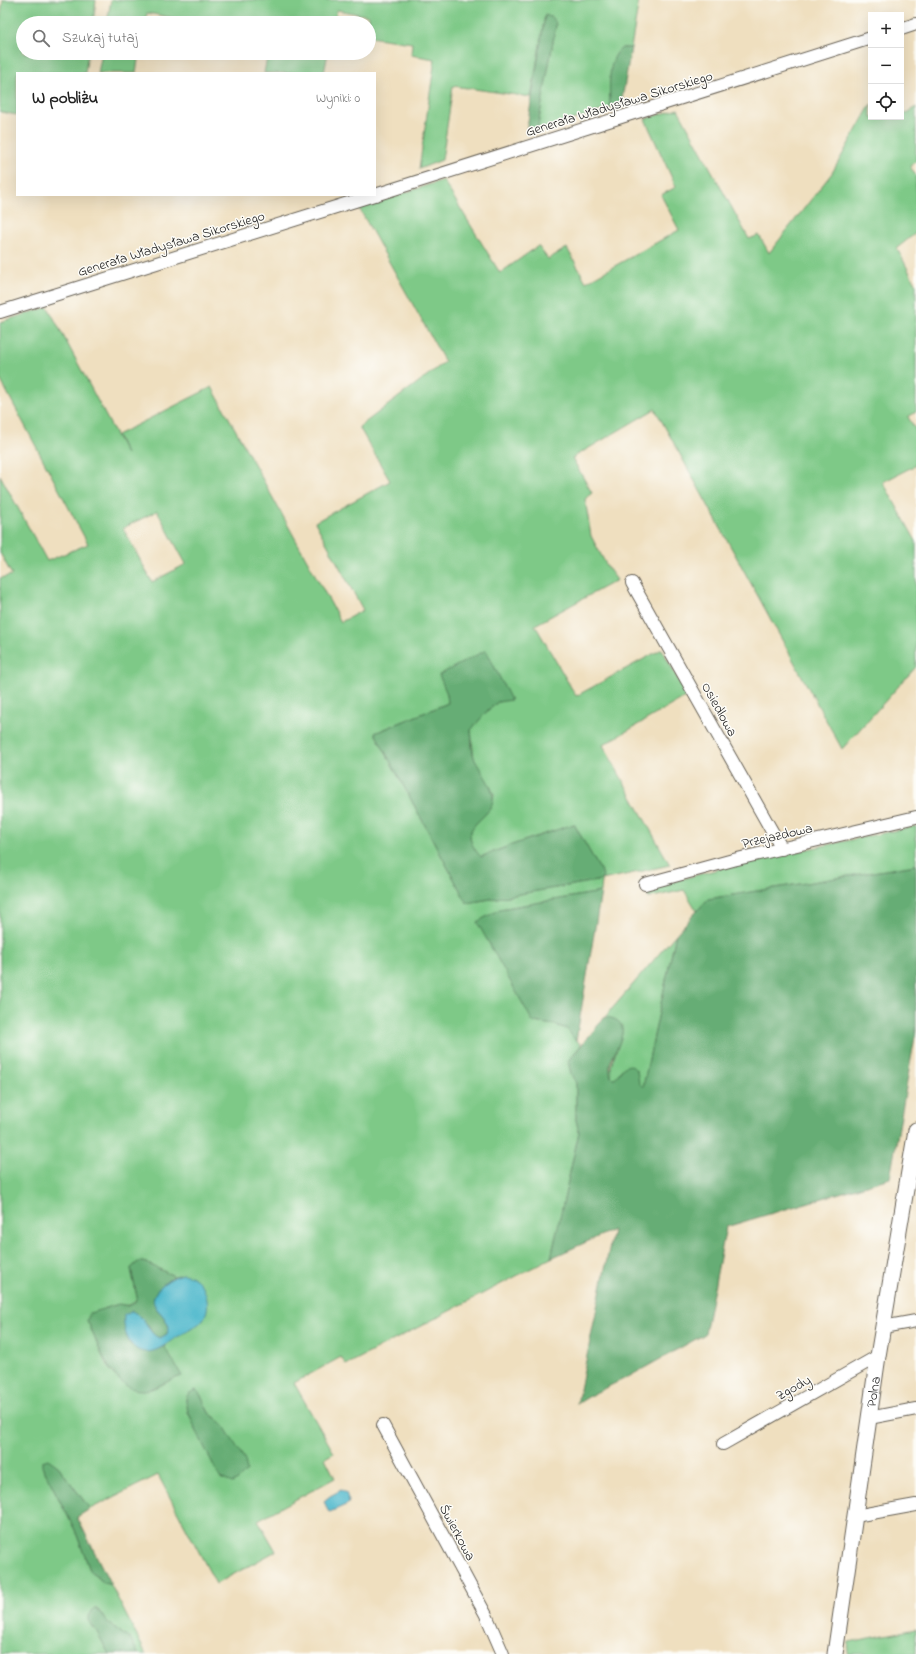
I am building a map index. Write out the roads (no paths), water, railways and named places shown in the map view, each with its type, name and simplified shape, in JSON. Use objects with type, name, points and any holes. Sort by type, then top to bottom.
[{"type":"street","points":[[904,28],[916,24]]},
{"type":"street","name":"Generała Władysława Sikorskiego","points":[[376,195],[868,39]]},
{"type":"street","name":"Generała Władysława Sikorskiego","points":[[0,312],[372,196]]},
{"type":"street","name":"Osiedlowa","points":[[632,583],[782,849]]},
{"type":"street","name":"Przejazdowa","points":[[645,884],[733,860],[916,817]]},
{"type":"street","name":"Polna","points":[[835,1654],[878,1356],[912,1180],[916,1130]]},
{"type":"street","points":[[883,1327],[916,1321]]},
{"type":"street","name":"Zgody","points":[[723,1444],[878,1356]]},
{"type":"street","points":[[869,1418],[916,1409]]},
{"type":"street","name":"Świerkowa","points":[[383,1425],[486,1615],[503,1654]]},
{"type":"street","points":[[855,1516],[916,1505]]},
{"type":"water","points":[[182,1274],[196,1279],[203,1288],[208,1305],[204,1318],[196,1326],[153,1351],[145,1352],[134,1347],[126,1335],[124,1315],[132,1311],[141,1318],[156,1336],[160,1338],[167,1334],[169,1327],[165,1318],[155,1306],[153,1301],[154,1296],[161,1286],[172,1278]]},
{"type":"water","points":[[341,1490],[346,1493],[349,1501],[348,1504],[330,1512],[328,1511],[324,1501]]}]
